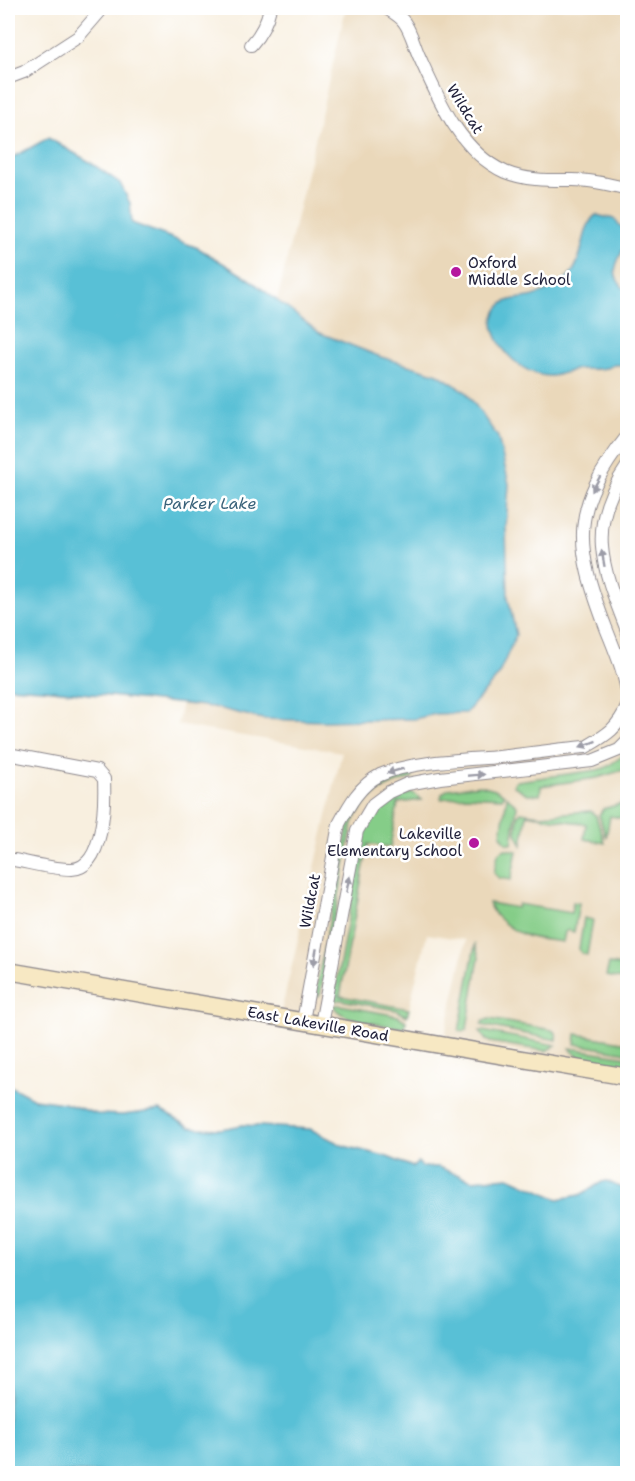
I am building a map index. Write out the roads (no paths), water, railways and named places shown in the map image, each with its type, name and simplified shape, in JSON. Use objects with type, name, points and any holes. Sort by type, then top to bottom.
[{"type":"main road","name":"East Lakeville Road","points":[[8,970],[627,1077]]},
{"type":"street","points":[[8,78],[24,72],[78,37],[103,8]]},
{"type":"street","points":[[251,45],[260,35],[270,8]]},
{"type":"street","name":"Wildcat","points":[[386,8],[404,22],[449,117],[468,143],[492,164],[506,172],[528,178],[555,182],[598,182],[627,189]]},
{"type":"street","points":[[627,435],[610,457],[587,500],[582,540],[588,578],[625,677],[627,698]]},
{"type":"street","points":[[627,465],[605,506],[601,541],[606,574],[627,633]]},
{"type":"street","name":"Wildcat","points":[[303,1021],[339,824],[360,791],[380,776],[424,765],[586,747],[608,734],[620,723],[627,705]]},
{"type":"street","points":[[321,1024],[357,831],[373,804],[389,792],[407,784],[592,761],[619,750],[627,741]]},
{"type":"street","points":[[8,754],[97,771],[104,779],[105,795],[99,842],[91,860],[75,869],[8,859]]},
{"type":"street","points":[[424,765],[428,780]]},
{"type":"water","name":"Parker Lake","points":[[48,138],[120,183],[130,203],[132,223],[198,248],[249,279],[320,333],[381,357],[438,374],[466,392],[498,437],[509,484],[506,527],[508,597],[516,635],[498,676],[466,713],[436,714],[414,719],[323,721],[263,719],[213,707],[8,687],[8,160]]},
{"type":"water","points":[[596,215],[614,219],[627,233],[624,249],[615,269],[619,283],[627,291],[627,363],[603,369],[576,370],[552,376],[544,376],[528,370],[513,360],[502,347],[494,330],[494,317],[498,308],[507,301],[544,292],[569,276],[576,266],[591,219]]},
{"type":"water","points":[[8,1085],[34,1099],[64,1103],[97,1114],[123,1115],[160,1110],[190,1127],[221,1129],[243,1125],[310,1129],[344,1146],[385,1156],[413,1167],[418,1162],[422,1167],[438,1167],[472,1180],[509,1177],[558,1199],[580,1195],[607,1181],[627,1188],[627,1473],[8,1473]]},
{"type":"place","name":"Oxford Middle School","points":[[456,272]]},
{"type":"place","name":"Lakeville Elementary School","points":[[474,843]]}]
